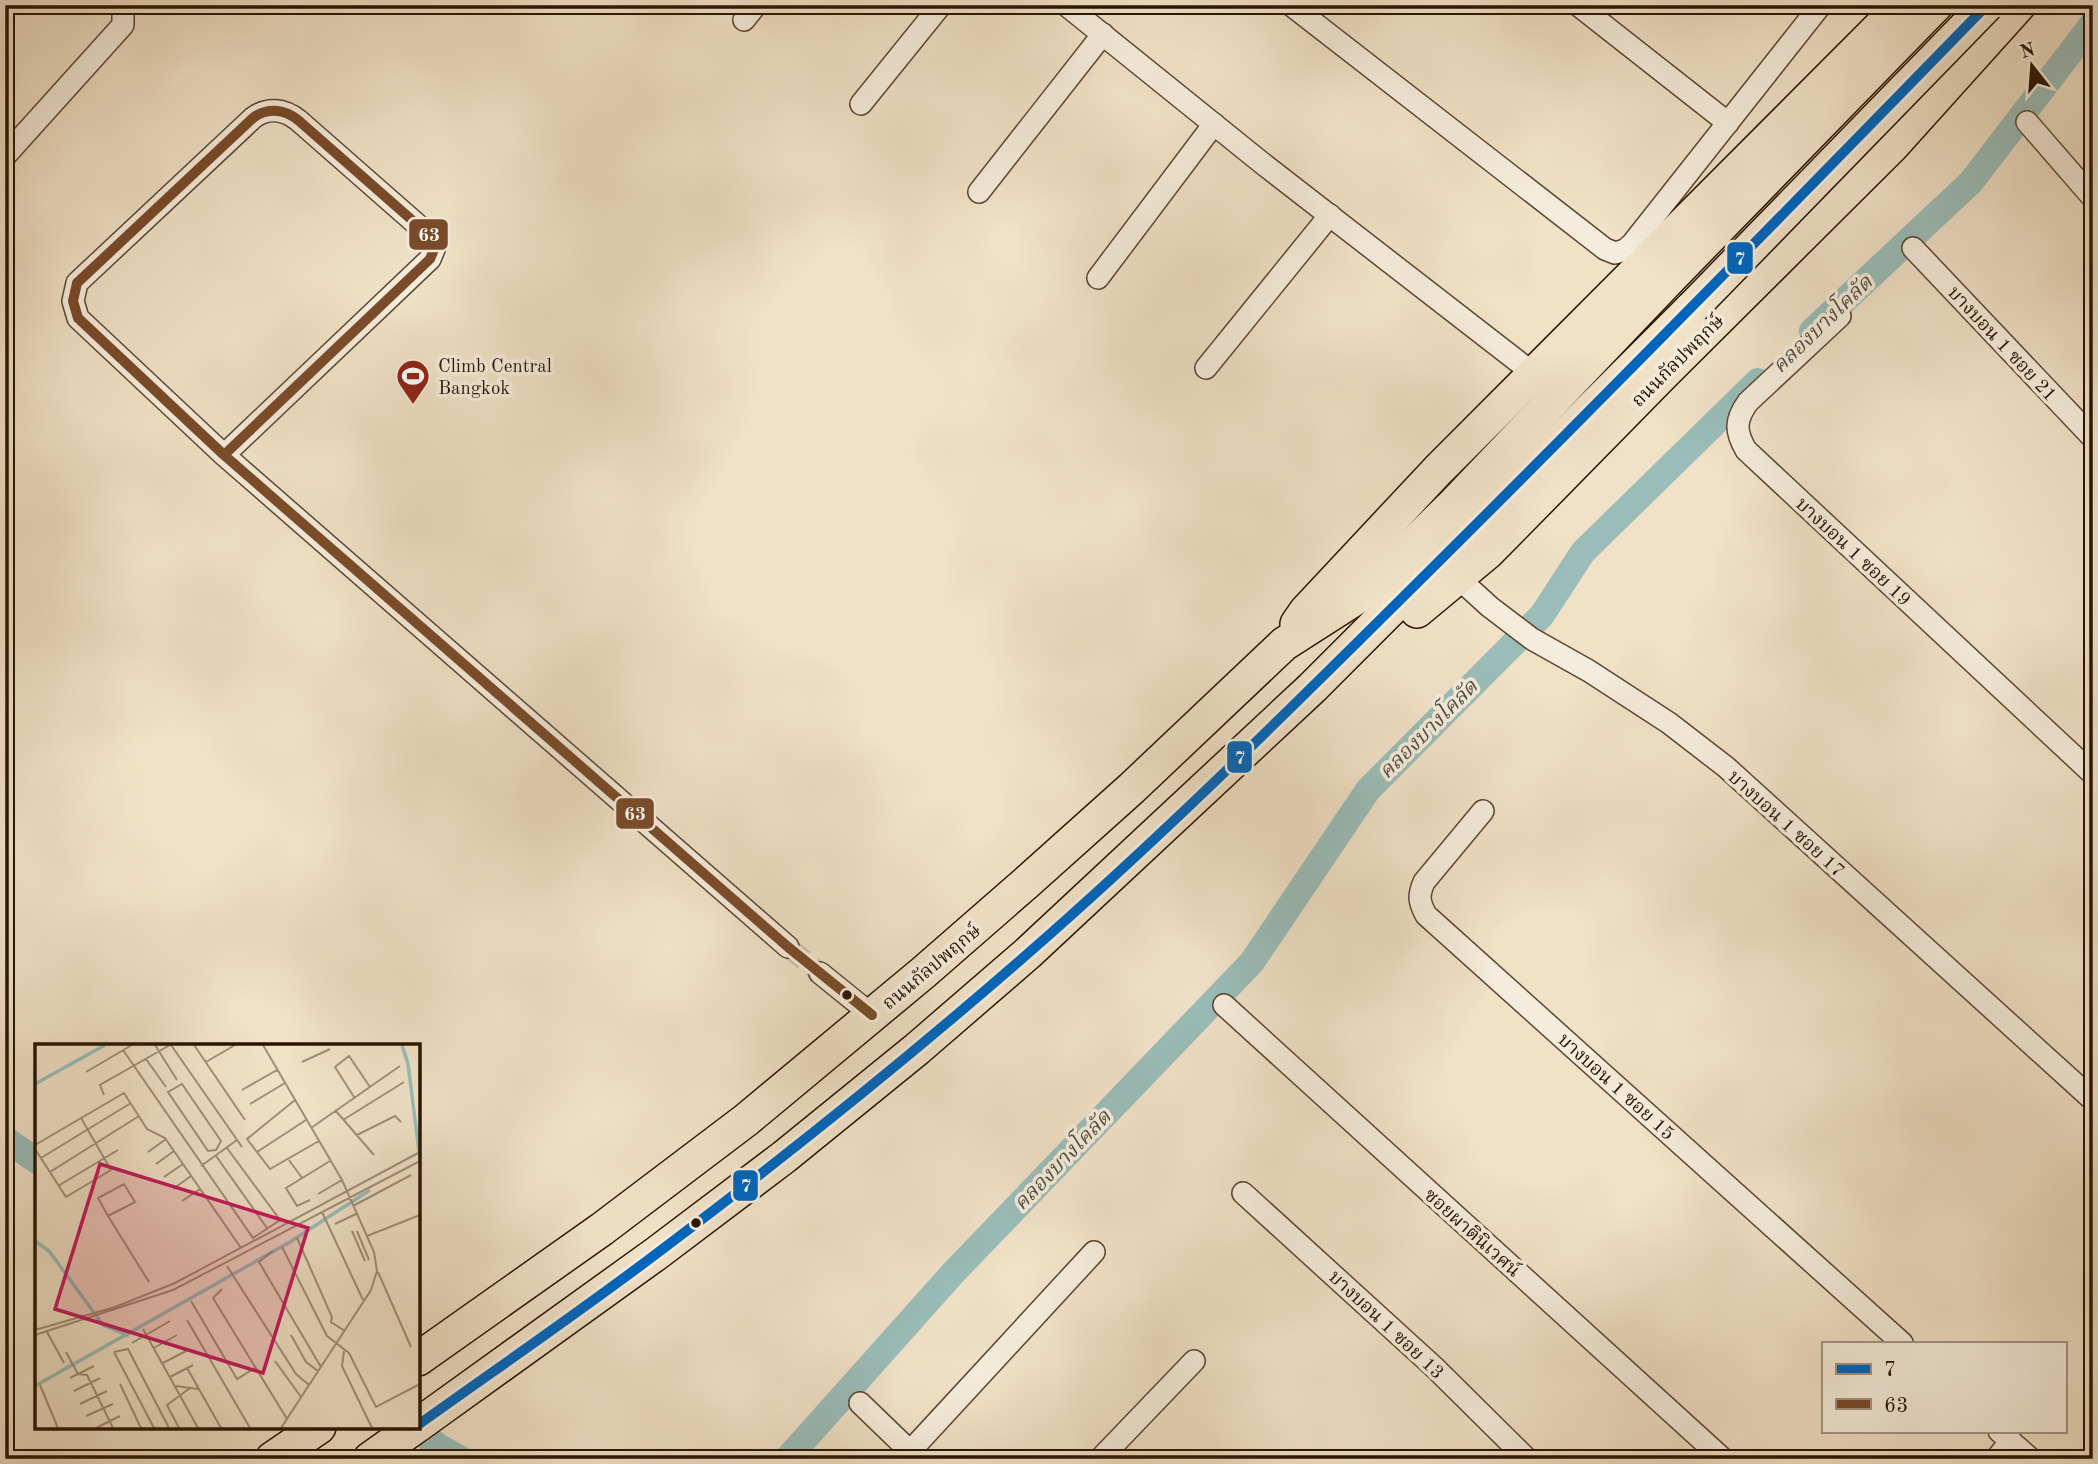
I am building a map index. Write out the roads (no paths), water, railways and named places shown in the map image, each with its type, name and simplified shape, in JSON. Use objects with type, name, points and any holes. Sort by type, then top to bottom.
[{"type":"main road","name":"ถนนกัลปพฤกษ์","points":[[1284,644],[1306,611],[1437,470],[1902,5]]},
{"type":"main road","name":"ถนนกัลปพฤกษ์","points":[[420,1358],[603,1229],[746,1120],[1026,884],[1284,644],[1362,594],[1455,503],[1936,5]]},
{"type":"main road","points":[[1969,5],[1982,20],[1985,30],[1984,44]]},
{"type":"main road","name":"ถนนกัลปพฤกษ์","points":[[420,1424],[657,1253],[784,1157],[917,1049],[1028,953],[1311,688],[1693,307],[1987,5]]},
{"type":"main road","name":"ถนนกัลปพฤกษ์","points":[[1311,688],[1362,658],[1488,552],[1893,145],[2019,5]]},
{"type":"main road","points":[[272,1459],[316,1429]]},
{"type":"main road","name":"ถนนกัลปพฤกษ์","points":[[370,1459],[413,1429]]},
{"type":"street","points":[[5,156],[123,25],[121,5]]},
{"type":"street","points":[[861,104],[941,5]]},
{"type":"street","points":[[1066,5],[1534,374]]},
{"type":"street","points":[[1291,5],[1605,249],[1615,253],[1632,244],[1820,6],[1818,5]]},
{"type":"street","points":[[1578,5],[1728,123]]},
{"type":"street","points":[[979,191],[1102,34]]},
{"type":"street","points":[[224,455],[430,259],[435,247],[429,235],[298,120],[281,111],[262,112],[253,118],[77,283],[73,294],[74,307],[82,323],[224,455],[788,947]]},
{"type":"street","points":[[2027,122],[2093,198]]},
{"type":"street","points":[[1098,278],[1214,124]]},
{"type":"street","points":[[1206,368],[1330,215]]},
{"type":"street","name":"บางบอน 1 ซอย 21","points":[[1913,248],[2093,438]]},
{"type":"street","name":"บางบอน 1 ซอย 19","points":[[1840,316],[1748,402],[1736,425],[1738,436],[1746,450],[2093,774]]},
{"type":"street","name":"บางบอน 1 ซอย 17","points":[[1457,577],[1532,639],[1589,671],[1669,723],[1726,768],[2093,1100]]},
{"type":"street","name":"บางบอน 1 ซอย 15","points":[[1483,811],[1424,882],[1419,895],[1426,915],[1901,1342]]},
{"type":"street","points":[[820,973],[872,1015]]},
{"type":"street","name":"ซอยผาตินิเวศน์","points":[[1224,1005],[1723,1459]]},
{"type":"street","name":"บางบอน 1 ซอย 13","points":[[1243,1193],[1434,1367],[1527,1459]]},
{"type":"street","points":[[860,1403],[911,1457],[1094,1252]]},
{"type":"street","points":[[1100,1459],[1194,1362]]},
{"type":"street","points":[[1996,1459],[2006,1436],[2031,1459]]},
{"type":"waterway","name":"คลองบางโคลัด","points":[[1812,331],[1971,182],[2093,23]]},
{"type":"waterway","name":"คลองบางโคลัด","points":[[787,1459],[953,1273],[1252,962],[1368,790],[1542,615],[1583,552],[1758,381]]},
{"type":"waterway","points":[[5,1139],[35,1160]]},
{"type":"waterway","points":[[417,1429],[461,1459]]},
{"type":"tunnel","points":[[788,947],[820,973]]},
{"type":"place","name":"Climb Central Bangkok","points":[[413,406]]}]
